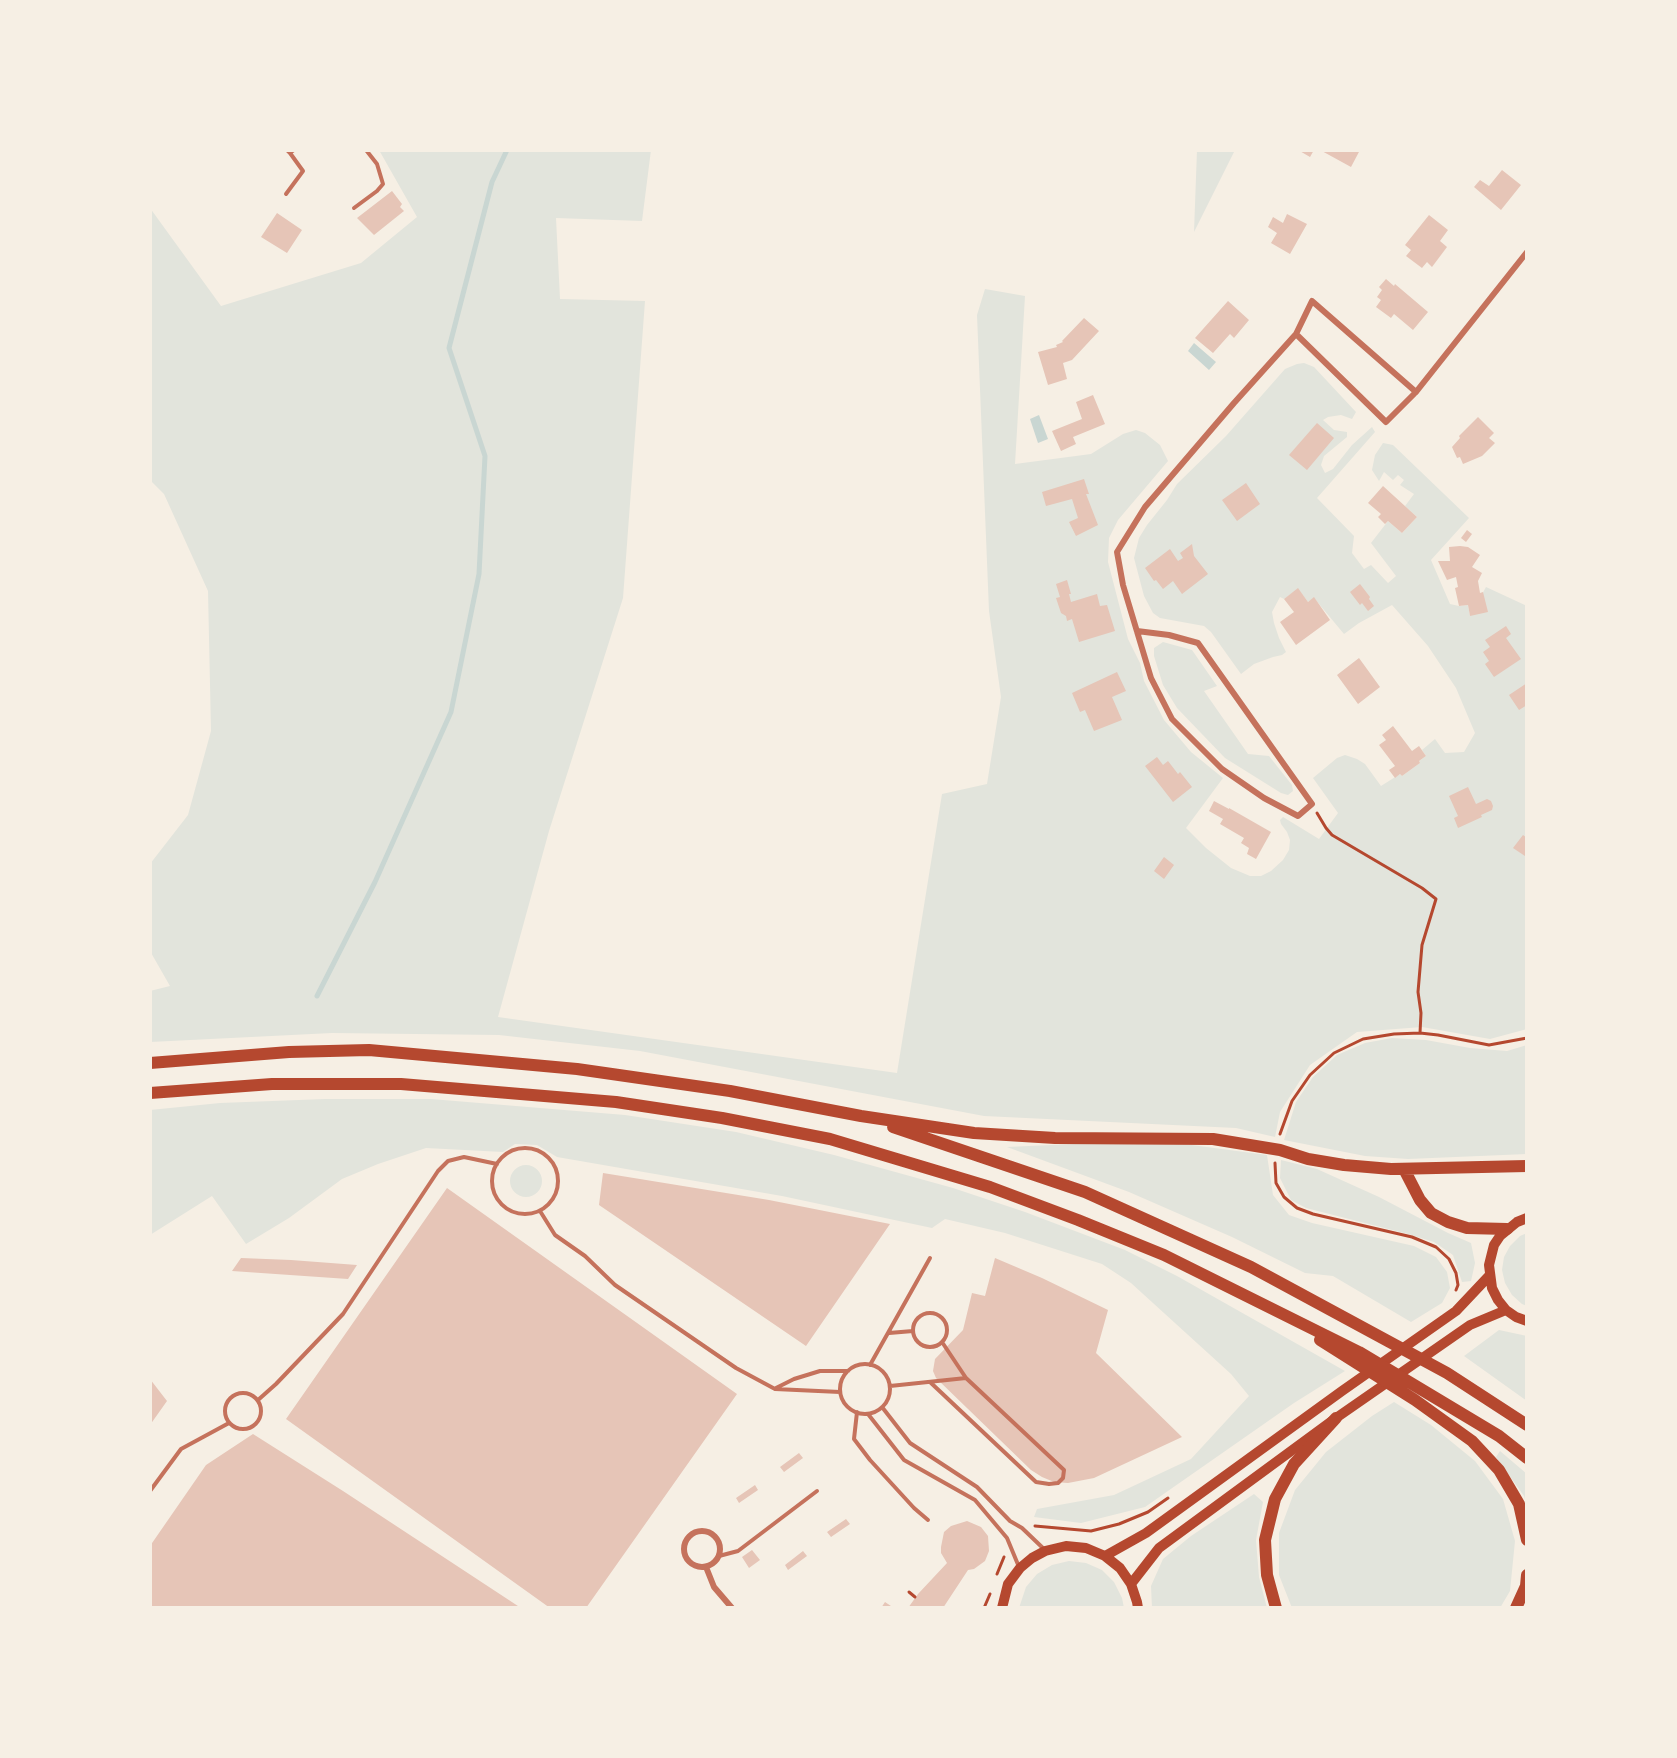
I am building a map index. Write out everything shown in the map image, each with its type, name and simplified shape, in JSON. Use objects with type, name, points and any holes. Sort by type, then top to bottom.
[{"type":"highway","points":[[150,1063],[289,1052],[369,1050],[577,1069],[729,1091],[861,1116],[974,1133],[1055,1138],[1213,1139],[1280,1150],[1308,1160],[1404,1169],[1527,1166]]},
{"type":"highway","points":[[150,1093],[272,1084],[401,1084],[616,1102],[722,1118],[830,1139],[990,1187],[1164,1255],[1359,1352],[1499,1436],[1527,1458]]},
{"type":"highway","points":[[861,1116],[1085,1192],[1251,1267],[1447,1373],[1527,1425]]},
{"type":"highway","points":[[1404,1169],[1420,1200],[1431,1212],[1448,1222],[1467,1228],[1507,1229]]},
{"type":"highway","points":[[1251,1297],[1415,1400],[1472,1441],[1499,1470],[1519,1504],[1527,1540]]},
{"type":"highway","points":[[1276,1608],[1267,1575],[1265,1540],[1275,1499],[1294,1464],[1336,1418]]},
{"type":"highway","points":[[1516,1608],[1526,1586],[1527,1575]]},
{"type":"main road","points":[[1527,1218],[1507,1229],[1494,1245],[1489,1265],[1492,1288],[1498,1300],[1506,1310],[1527,1322]]},
{"type":"main road","points":[[1105,1556],[1146,1533],[1456,1311],[1489,1276]]},
{"type":"main road","points":[[1131,1584],[1159,1548],[1355,1404],[1470,1325],[1506,1310]]},
{"type":"main road","points":[[1002,1608],[1008,1584],[1020,1568],[1045,1551],[1066,1546],[1086,1548],[1105,1556],[1120,1568],[1131,1584],[1138,1608]]},
{"type":"street","points":[[1296,334],[1386,422],[1416,392],[1527,252]]},
{"type":"street","points":[[1137,631],[1169,635],[1198,643],[1312,804],[1298,816],[1264,798],[1222,769],[1172,719],[1151,678],[1123,585],[1117,552],[1145,507],[1296,334],[1312,301],[1416,392]]},
{"type":"street","points":[[701,1531],[712,1534],[720,1544],[719,1556],[716,1561],[706,1567],[694,1566],[686,1557],[685,1546],[690,1536],[701,1531]]},
{"type":"street","points":[[706,1567],[714,1587],[732,1608]]},
{"type":"lane","points":[[354,208],[383,184],[377,164],[366,150]]},
{"type":"lane","points":[[286,194],[303,171],[290,151]]},
{"type":"lane","points":[[529,1148],[538,1151],[553,1162],[557,1171],[558,1190],[554,1198],[540,1211],[531,1214],[513,1212],[498,1200],[494,1192],[492,1182],[497,1164],[503,1157],[520,1149],[529,1148]]},
{"type":"lane","points":[[258,1400],[343,1314],[438,1171],[448,1161],[464,1157],[497,1164]]},
{"type":"lane","points":[[540,1211],[555,1235],[585,1256],[615,1285],[736,1368],[776,1389],[840,1392]]},
{"type":"lane","points":[[870,1365],[930,1258]]},
{"type":"lane","points":[[926,1313],[942,1317],[947,1327],[942,1342],[932,1347],[921,1345],[917,1341],[913,1331],[920,1316],[926,1313]]},
{"type":"lane","points":[[889,1333],[913,1331]]},
{"type":"lane","points":[[930,1383],[1036,1482],[1058,1484],[1063,1478],[1064,1470],[966,1378],[942,1342]]},
{"type":"lane","points":[[870,1365],[883,1372],[890,1386],[889,1394],[882,1407],[868,1414],[857,1412],[847,1406],[840,1392],[843,1377],[848,1371],[855,1366],[870,1365]]},
{"type":"lane","points":[[776,1389],[794,1379],[819,1371],[848,1371]]},
{"type":"lane","points":[[890,1386],[966,1378]]},
{"type":"lane","points":[[241,1393],[258,1400],[262,1412],[252,1428],[239,1429],[229,1422],[225,1411],[230,1399],[241,1393]]},
{"type":"lane","points":[[882,1407],[910,1443],[977,1487],[1010,1521],[1022,1528],[1045,1551]]},
{"type":"lane","points":[[857,1412],[854,1438],[870,1460],[928,1520]]},
{"type":"lane","points":[[868,1414],[904,1460],[975,1500],[1007,1538],[1020,1568]]},
{"type":"lane","points":[[150,1491],[181,1449],[229,1422]]},
{"type":"lane","points":[[719,1556],[738,1551],[817,1491]]},
{"type":"path","points":[[1312,804],[1332,836],[1422,888],[1436,899],[1422,945],[1418,992],[1421,1013],[1420,1033]]},
{"type":"path","points":[[1280,1134],[1292,1101],[1310,1075],[1334,1053],[1363,1039],[1420,1033],[1490,1045],[1527,1038]]},
{"type":"path","points":[[1275,1161],[1276,1183],[1284,1197],[1297,1208],[1313,1214],[1412,1237],[1436,1247],[1449,1259],[1456,1273],[1458,1285],[1454,1294]]},
{"type":"path","points":[[1022,1528],[1036,1526],[1091,1531],[1119,1524],[1148,1512],[1176,1493]]},
{"type":"path","points":[[997,1576],[1007,1549],[1007,1538]]},
{"type":"path","points":[[984,1608],[993,1585]]},
{"type":"path","points":[[909,1592],[915,1597]]},
{"type":"shaded area","points":[[379,150],[651,150],[642,221],[556,218],[560,299],[645,301],[623,598],[549,831],[498,1017],[897,1073],[942,794],[987,784],[1001,697],[989,611],[977,315],[985,289],[1025,296],[1015,464],[1091,454],[1123,434],[1136,430],[1145,433],[1160,445],[1168,461],[1118,520],[1109,538],[1108,562],[1128,639],[1140,663],[1144,681],[1164,720],[1191,752],[1223,778],[1186,828],[1231,868],[1250,876],[1261,876],[1271,871],[1283,860],[1289,850],[1290,840],[1281,824],[1280,820],[1283,817],[1319,839],[1338,813],[1313,778],[1337,758],[1345,755],[1365,764],[1381,786],[1400,774],[1402,776],[1420,763],[1419,761],[1426,756],[1422,750],[1435,739],[1445,753],[1464,752],[1475,733],[1456,688],[1428,646],[1392,605],[1344,634],[1314,598],[1308,602],[1298,589],[1284,599],[1280,597],[1272,612],[1279,638],[1286,652],[1254,664],[1241,674],[1211,632],[1204,626],[1160,618],[1153,613],[1144,596],[1134,558],[1139,538],[1147,525],[1177,484],[1226,436],[1285,369],[1304,363],[1314,367],[1356,412],[1352,419],[1341,415],[1323,420],[1334,430],[1347,432],[1347,437],[1324,456],[1321,465],[1325,473],[1333,469],[1352,445],[1372,427],[1375,432],[1317,498],[1354,536],[1352,553],[1364,569],[1371,565],[1388,583],[1396,576],[1371,543],[1388,521],[1402,533],[1417,517],[1405,506],[1414,494],[1400,485],[1404,480],[1398,475],[1393,480],[1384,472],[1379,481],[1372,470],[1375,455],[1383,443],[1393,445],[1469,518],[1431,560],[1450,604],[1468,605],[1470,616],[1486,587],[1527,606],[1527,1029],[1490,1039],[1422,1027],[1357,1032],[1310,1065],[1280,1112],[1275,1137],[1236,1128],[984,1116],[640,1051],[499,1035],[332,1033],[150,1042],[150,991],[170,986],[150,951],[150,864],[188,815],[211,731],[208,591],[164,494],[150,480],[150,208],[221,306],[361,263],[417,217]]},
{"type":"shaded area","points":[[1197,150],[1235,150],[1194,232]]},
{"type":"shaded area","points":[[1194,343],[1216,362],[1209,370],[1188,351]]},
{"type":"shaded area","points":[[1039,415],[1048,439],[1038,443],[1030,419]]},
{"type":"shaded area","points":[[1163,642],[1192,650],[1217,686],[1204,691],[1248,754],[1269,756],[1292,785],[1293,791],[1288,795],[1281,793],[1225,758],[1177,708],[1163,685],[1154,656],[1154,648]]},
{"type":"shaded area","points":[[1392,1038],[1426,1040],[1470,1048],[1507,1051],[1527,1045],[1527,1154],[1408,1159],[1365,1156],[1284,1140],[1296,1102],[1313,1077],[1337,1055],[1365,1043]]},
{"type":"shaded area","points":[[325,1099],[431,1099],[625,1115],[736,1132],[834,1155],[953,1188],[1025,1212],[1125,1250],[1177,1276],[1345,1371],[1294,1403],[1145,1507],[1081,1523],[1034,1517],[1037,1509],[1114,1495],[1191,1459],[1249,1396],[1231,1374],[1131,1283],[1102,1264],[1005,1233],[945,1219],[932,1228],[782,1196],[557,1157],[537,1145],[515,1144],[503,1152],[426,1148],[378,1164],[342,1179],[289,1218],[246,1244],[212,1196],[150,1235],[150,1110],[220,1103]]},
{"type":"shaded area","points":[[1073,1144],[1184,1144],[1267,1155],[1273,1195],[1289,1215],[1312,1223],[1414,1246],[1436,1257],[1447,1272],[1450,1288],[1442,1303],[1411,1322],[1333,1276],[1305,1273],[1232,1237],[1129,1192],[1007,1147]]},
{"type":"shaded area","points":[[1281,1160],[1317,1169],[1471,1243],[1475,1263],[1471,1281],[1462,1282],[1453,1255],[1434,1242],[1306,1208],[1291,1200],[1280,1178]]},
{"type":"shaded area","points":[[526,1165],[537,1170],[542,1181],[537,1192],[526,1197],[515,1192],[510,1181],[515,1170]]},
{"type":"shaded area","points":[[1527,1233],[1527,1306],[1512,1295],[1505,1283],[1502,1270],[1504,1257],[1510,1246],[1520,1236]]},
{"type":"shaded area","points":[[1499,1330],[1527,1336],[1527,1401],[1464,1356]]},
{"type":"shaded area","points":[[1394,1402],[1431,1425],[1475,1461],[1503,1499],[1515,1541],[1510,1591],[1500,1608],[1292,1608],[1279,1575],[1279,1533],[1295,1490],[1326,1452]]},
{"type":"shaded area","points":[[1500,1451],[1527,1474],[1527,1506],[1524,1496],[1496,1457]]},
{"type":"shaded area","points":[[1254,1494],[1263,1502],[1256,1540],[1259,1577],[1267,1608],[1152,1608],[1151,1586],[1163,1559],[1191,1536]]},
{"type":"shaded area","points":[[1069,1561],[1086,1563],[1102,1570],[1114,1582],[1124,1608],[1019,1608],[1026,1587],[1037,1574],[1052,1565]]},
{"type":"building","points":[[1298,150],[1314,150],[1310,157]]},
{"type":"building","points":[[1320,150],[1360,150],[1351,167]]},
{"type":"building","points":[[1502,170],[1521,185],[1501,210],[1474,187],[1480,180],[1489,186]]},
{"type":"building","points":[[392,191],[402,204],[400,207],[404,211],[374,235],[357,218]]},
{"type":"building","points":[[277,213],[302,230],[287,253],[261,237]]},
{"type":"building","points":[[1287,214],[1307,224],[1290,254],[1271,243],[1277,233],[1268,227],[1273,217],[1283,223]]},
{"type":"building","points":[[1429,215],[1448,230],[1440,241],[1447,247],[1432,267],[1427,262],[1422,268],[1406,256],[1411,250],[1405,245]]},
{"type":"building","points":[[1386,279],[1428,312],[1413,330],[1394,314],[1391,318],[1376,307],[1381,300],[1377,297],[1382,290],[1379,287]]},
{"type":"building","points":[[1228,301],[1249,320],[1234,338],[1230,334],[1213,353],[1195,338]]},
{"type":"building","points":[[1084,318],[1099,331],[1072,360],[1063,363],[1067,379],[1048,385],[1038,352],[1057,347],[1056,345],[1063,342]]},
{"type":"building","points":[[1093,395],[1105,424],[1073,437],[1076,444],[1061,451],[1052,431],[1082,419],[1076,402]]},
{"type":"building","points":[[1478,417],[1494,433],[1489,438],[1495,443],[1482,456],[1463,464],[1452,447],[1460,438],[1459,436]]},
{"type":"building","points":[[1317,423],[1334,438],[1307,470],[1289,455]]},
{"type":"building","points":[[1084,479],[1089,494],[1086,494],[1098,525],[1076,536],[1069,522],[1078,518],[1072,499],[1046,506],[1042,492]]},
{"type":"building","points":[[1246,483],[1260,504],[1237,521],[1222,500]]},
{"type":"building","points":[[1383,486],[1417,517],[1402,533],[1388,521],[1385,524],[1378,517],[1381,514],[1368,503]]},
{"type":"building","points":[[1467,530],[1472,534],[1466,542],[1461,538]]},
{"type":"building","points":[[1192,544],[1194,556],[1208,574],[1182,594],[1173,581],[1163,589],[1145,568],[1170,549],[1178,561],[1183,558],[1180,553]]},
{"type":"building","points":[[1449,547],[1468,547],[1480,555],[1472,567],[1482,573],[1478,581],[1488,612],[1470,616],[1468,605],[1459,606],[1455,588],[1458,587],[1456,577],[1447,580],[1438,561],[1450,561]]},
{"type":"building","points":[[1067,580],[1071,602],[1097,594],[1100,606],[1107,605],[1115,631],[1079,642],[1072,619],[1067,621],[1066,616],[1061,613],[1056,598],[1060,597],[1056,584]]},
{"type":"building","points":[[1360,584],[1374,606],[1368,611],[1350,592]]},
{"type":"building","points":[[1298,588],[1308,602],[1314,597],[1330,620],[1296,645],[1280,622],[1294,612],[1284,599]]},
{"type":"building","points":[[1506,626],[1511,634],[1506,638],[1521,659],[1494,677],[1485,664],[1489,661],[1483,652],[1490,647],[1485,640]]},
{"type":"building","points":[[1359,658],[1380,687],[1358,704],[1337,675]]},
{"type":"building","points":[[1117,672],[1126,691],[1112,697],[1122,720],[1094,731],[1085,710],[1080,712],[1072,693]]},
{"type":"building","points":[[1527,683],[1527,705],[1519,710],[1509,695]]},
{"type":"building","points":[[1393,726],[1412,751],[1419,746],[1426,756],[1402,776],[1400,774],[1395,778],[1389,770],[1395,766],[1379,745],[1386,740],[1382,735]]},
{"type":"building","points":[[1157,757],[1163,765],[1168,761],[1192,787],[1173,802],[1145,766]]},
{"type":"building","points":[[1468,787],[1476,804],[1487,799],[1493,806],[1492,810],[1481,815],[1482,817],[1458,828],[1454,818],[1458,816],[1449,796]]},
{"type":"building","points":[[1214,801],[1271,832],[1256,859],[1247,854],[1249,848],[1241,843],[1244,838],[1220,824],[1223,819],[1209,811]]},
{"type":"building","points":[[1523,835],[1527,838],[1527,862],[1525,856],[1513,848]]},
{"type":"building","points":[[1164,857],[1174,865],[1164,879],[1154,871]]},
{"type":"building","points":[[603,1173],[769,1200],[890,1224],[806,1346],[599,1205]]},
{"type":"building","points":[[447,1188],[737,1394],[586,1608],[550,1608],[286,1419]]},
{"type":"building","points":[[241,1258],[357,1265],[348,1279],[232,1271]]},
{"type":"building","points":[[995,1258],[1108,1310],[1096,1353],[1182,1437],[1094,1478],[1068,1483],[1054,1482],[1031,1470],[936,1378],[933,1371],[935,1359],[963,1330],[972,1293],[985,1296]]},
{"type":"building","points":[[150,1379],[167,1401],[150,1425]]},
{"type":"building","points":[[253,1434],[521,1608],[150,1608],[150,1546],[206,1465]]},
{"type":"building","points":[[799,1453],[803,1458],[784,1472],[780,1467]]},
{"type":"building","points":[[755,1485],[758,1490],[739,1503],[736,1498]]},
{"type":"building","points":[[846,1519],[850,1524],[831,1537],[827,1532]]},
{"type":"building","points":[[967,1521],[981,1527],[988,1536],[989,1551],[985,1561],[974,1569],[968,1570],[943,1608],[908,1608],[947,1563],[941,1553],[944,1532],[951,1526]]},
{"type":"building","points":[[752,1550],[760,1560],[749,1568],[742,1557]]},
{"type":"building","points":[[803,1551],[807,1556],[788,1570],[785,1565]]},
{"type":"building","points":[[885,1602],[894,1608],[881,1608]]},
{"type":"waterway","points":[[317,996],[375,882],[451,712],[479,574],[485,456],[449,348],[492,182],[507,150]]}]
